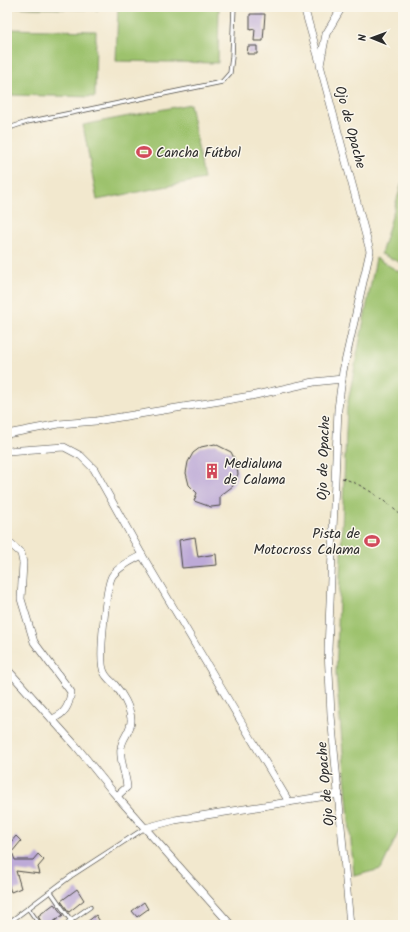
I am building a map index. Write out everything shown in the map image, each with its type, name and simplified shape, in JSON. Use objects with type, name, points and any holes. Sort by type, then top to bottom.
[{"type":"street","points":[[304,7],[320,65]]},
{"type":"street","name":"Ojo de Opache","points":[[342,7],[326,34],[320,65],[370,251],[342,379],[338,409],[328,650],[331,715],[350,925]]},
{"type":"street","points":[[311,31],[314,36],[326,34]]},
{"type":"street","points":[[7,434],[59,424],[96,421],[251,396],[314,382],[342,379]]},
{"type":"street","points":[[7,451],[64,447],[81,456],[94,469],[142,555],[289,802]]},
{"type":"street","points":[[7,541],[21,554],[21,599],[34,642],[70,692],[70,703],[64,712],[52,719]]},
{"type":"street","points":[[117,796],[126,787],[126,777],[121,758],[121,747],[130,728],[131,719],[121,692],[103,670],[103,634],[108,586],[112,575],[121,567],[142,555]]},
{"type":"street","points":[[7,669],[231,925]]},
{"type":"street","points":[[145,828],[175,820],[339,794]]},
{"type":"lane","points":[[7,131],[12,127],[27,122],[222,82],[230,73],[234,7]]},
{"type":"lane","points":[[7,924],[83,868],[145,828]]},
{"type":"lane","points":[[51,892],[74,925]]},
{"type":"lane","points":[[64,925],[90,907]]},
{"type":"lane","points":[[28,908],[40,925]]},
{"type":"path","points":[[335,476],[357,484],[383,500],[403,517]]},
{"type":"green space","points":[[7,7],[98,7],[98,10]]},
{"type":"green space","points":[[118,7],[219,7],[218,63],[116,61]]},
{"type":"green space","points":[[7,29],[96,31],[95,97],[7,95]]},
{"type":"green space","name":"Cancha Fútbol","points":[[190,104],[204,179],[97,200],[83,125]]},
{"type":"green space","points":[[403,179],[403,264],[381,254]]},
{"type":"green space","name":"Pista de Motocross Calama","points":[[376,258],[403,274],[403,823],[381,869],[354,876],[336,674],[347,407]]},
{"type":"building","points":[[250,14],[265,14],[263,41],[254,41],[255,29],[250,30]]},
{"type":"building","points":[[248,46],[257,46],[257,54],[247,54]]},
{"type":"building","name":"Medialuna de Calama","points":[[215,444],[231,452],[236,462],[238,474],[233,486],[220,496],[220,506],[211,507],[194,501],[197,493],[189,485],[186,473],[188,462],[193,453],[201,447]]},
{"type":"building","points":[[195,537],[198,557],[216,554],[217,565],[182,568],[179,540]]},
{"type":"building","points":[[16,836],[21,841],[12,852],[15,860],[33,860],[38,854],[44,860],[38,867],[40,874],[16,871],[21,888],[11,892],[7,880],[7,839],[10,843]]},
{"type":"building","points":[[77,889],[84,900],[69,912],[61,901]]},
{"type":"building","points":[[144,902],[148,909],[137,917],[132,911]]},
{"type":"building","points":[[54,904],[63,915],[49,925],[43,925],[38,916]]},
{"type":"building","points":[[96,915],[102,925],[83,925]]},
{"type":"place","name":"Cancha Fútbol","points":[[144,152]]},
{"type":"place","name":"Medialuna de Calama","points":[[212,471]]},
{"type":"place","name":"Pista de Motocross Calama","points":[[372,541]]}]
